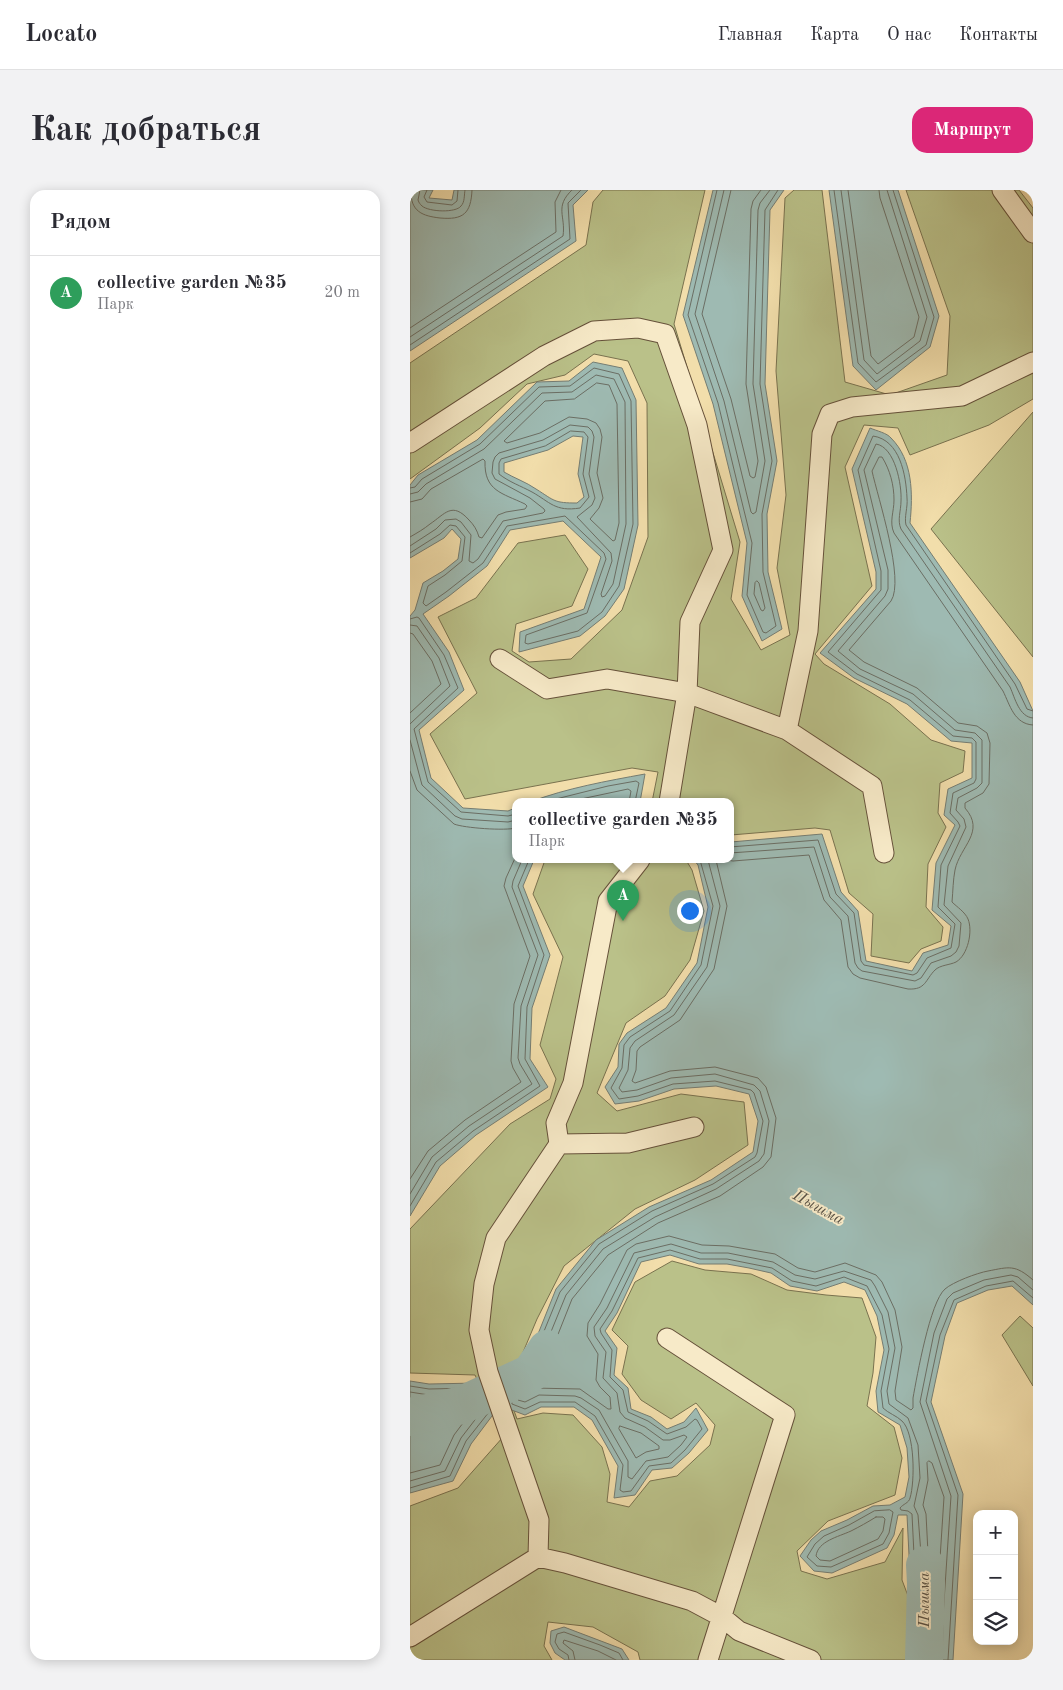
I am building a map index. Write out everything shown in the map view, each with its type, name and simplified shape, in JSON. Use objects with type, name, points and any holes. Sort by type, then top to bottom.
[{"type":"street","points":[[1002,190],[1033,233]]},
{"type":"street","points":[[410,443],[544,356],[594,331],[638,328],[665,334],[698,425],[723,550],[690,622],[687,693],[670,798]]},
{"type":"street","points":[[787,730],[803,662],[808,630],[822,434],[830,414],[852,407],[962,396],[1033,362]]},
{"type":"street","points":[[500,659],[547,689],[607,679],[687,693],[787,730],[872,786],[884,853]]},
{"type":"street","points":[[538,1557],[539,1520],[488,1372],[479,1330],[484,1284],[496,1238],[559,1144],[556,1123],[573,1083],[608,901],[638,863]]},
{"type":"street","points":[[559,1144],[628,1143],[694,1127]]},
{"type":"street","points":[[667,1338],[785,1415],[708,1660]]},
{"type":"street","points":[[410,1637],[538,1557],[565,1563],[692,1601],[722,1616],[739,1630],[811,1660]]},
{"type":"green space","points":[[603,190],[705,190],[674,324],[740,542],[731,599],[761,650],[790,635],[777,568],[786,495],[776,371],[785,198],[794,190],[822,190],[845,382],[890,395],[947,375],[950,316],[906,190],[1019,190],[1033,208],[1033,399],[989,425],[910,455],[898,428],[864,425],[845,467],[872,586],[815,654],[824,664],[890,704],[931,740],[965,751],[963,772],[940,783],[938,813],[946,827],[928,864],[926,907],[943,927],[941,941],[921,949],[909,963],[871,956],[873,914],[849,893],[830,830],[815,828],[734,835],[734,798],[653,798],[658,772],[632,768],[465,799],[430,734],[477,693],[438,617],[476,598],[518,543],[565,535],[588,569],[572,606],[516,624],[512,651],[529,662],[571,659],[622,610],[648,537],[647,403],[628,361],[594,354],[565,375],[527,384],[480,428],[410,479],[410,363],[586,245],[593,202]]},
{"type":"green space","points":[[1033,412],[1033,657],[931,529]]},
{"type":"green space","points":[[544,863],[688,863],[692,870],[704,911],[690,960],[665,996],[626,1023],[597,1093],[617,1111],[681,1094],[744,1102],[748,1145],[695,1180],[635,1209],[564,1266],[537,1319],[521,1357],[502,1377],[517,1419],[543,1413],[573,1415],[602,1447],[610,1474],[607,1502],[629,1507],[650,1481],[677,1476],[710,1445],[715,1425],[696,1403],[671,1419],[641,1400],[622,1374],[628,1346],[612,1330],[635,1282],[672,1261],[705,1270],[751,1274],[787,1290],[862,1298],[876,1337],[873,1373],[867,1406],[894,1427],[902,1458],[895,1495],[828,1521],[797,1551],[801,1571],[827,1579],[885,1562],[903,1528],[902,1580],[919,1625],[915,1660],[640,1660],[638,1652],[593,1627],[548,1622],[544,1646],[552,1660],[410,1660],[410,1506],[458,1488],[503,1437],[475,1375],[410,1373],[410,1229],[510,1124],[550,1099],[556,1079],[540,1045],[563,957],[533,894]]},
{"type":"green space","points":[[1020,1316],[1033,1328],[1033,1386],[1002,1335]]},
{"type":"water","points":[[410,190],[433,190],[429,198],[452,200],[454,190],[588,190],[573,205],[576,241],[410,351]]},
{"type":"water","points":[[713,190],[784,190],[770,210],[765,384],[777,461],[767,514],[768,572],[782,629],[762,641],[742,596],[747,543],[713,404],[683,315]]},
{"type":"water","points":[[829,190],[898,190],[939,316],[930,347],[876,390],[853,366]]},
{"type":"water","points":[[593,362],[622,368],[636,400],[638,525],[624,589],[605,616],[580,636],[519,652],[520,632],[584,609],[601,557],[563,521],[510,530],[487,566],[423,614],[449,652],[464,690],[419,730],[431,778],[463,808],[508,811],[512,809],[512,863],[533,863],[523,886],[550,955],[532,1008],[530,1059],[548,1087],[476,1135],[440,1166],[410,1216],[410,616],[415,610],[423,583],[458,559],[461,539],[452,529],[444,538],[410,558],[410,485],[418,475],[477,440],[537,382],[569,381]],"holes":[[[573,436],[583,437],[578,474],[584,497],[577,503],[564,503],[547,496],[504,472],[504,463],[548,450]]]},
{"type":"water","points":[[870,428],[887,435],[898,447],[904,456],[910,478],[910,523],[1020,682],[1033,711],[1033,1305],[1012,1286],[988,1290],[957,1303],[945,1336],[931,1402],[963,1494],[953,1660],[921,1660],[928,1619],[916,1599],[908,1578],[907,1515],[898,1515],[894,1535],[887,1548],[832,1573],[814,1571],[800,1556],[811,1540],[821,1531],[873,1506],[890,1505],[905,1497],[909,1477],[907,1448],[900,1425],[878,1412],[876,1391],[884,1350],[877,1316],[865,1290],[844,1282],[817,1291],[790,1286],[771,1273],[727,1264],[699,1264],[670,1255],[641,1262],[617,1313],[605,1331],[617,1348],[614,1375],[628,1388],[631,1409],[651,1417],[667,1429],[684,1422],[696,1408],[708,1430],[689,1453],[672,1468],[652,1470],[635,1495],[614,1498],[618,1466],[592,1420],[574,1407],[541,1407],[525,1415],[509,1409],[504,1391],[517,1373],[536,1339],[556,1289],[596,1240],[649,1207],[711,1180],[753,1152],[758,1121],[749,1094],[716,1086],[674,1089],[639,1101],[615,1104],[605,1087],[618,1067],[619,1044],[627,1033],[666,1008],[697,963],[708,907],[696,863],[734,863],[734,842],[822,834],[841,892],[858,911],[866,961],[912,971],[923,953],[948,945],[951,926],[932,910],[936,863],[955,825],[944,815],[948,789],[972,778],[972,743],[951,741],[907,704],[854,678],[820,653],[876,589],[876,572],[852,469]]},
{"type":"water","points":[[645,774],[641,798],[541,798],[573,789]]},
{"type":"water","points":[[410,1381],[429,1384],[477,1383],[495,1412],[471,1444],[453,1481],[410,1493]]},
{"type":"water","points":[[564,1627],[622,1649],[629,1660],[565,1660],[555,1653],[550,1643],[551,1631]]},
{"type":"waterway","name":"Пышма","points":[[410,1417],[462,1405],[531,1373],[547,1349]]},
{"type":"waterway","name":"Пышма","points":[[924,1660],[925,1565]]},
{"type":"place","name":"collective garden №35","points":[[623,921]]}]
